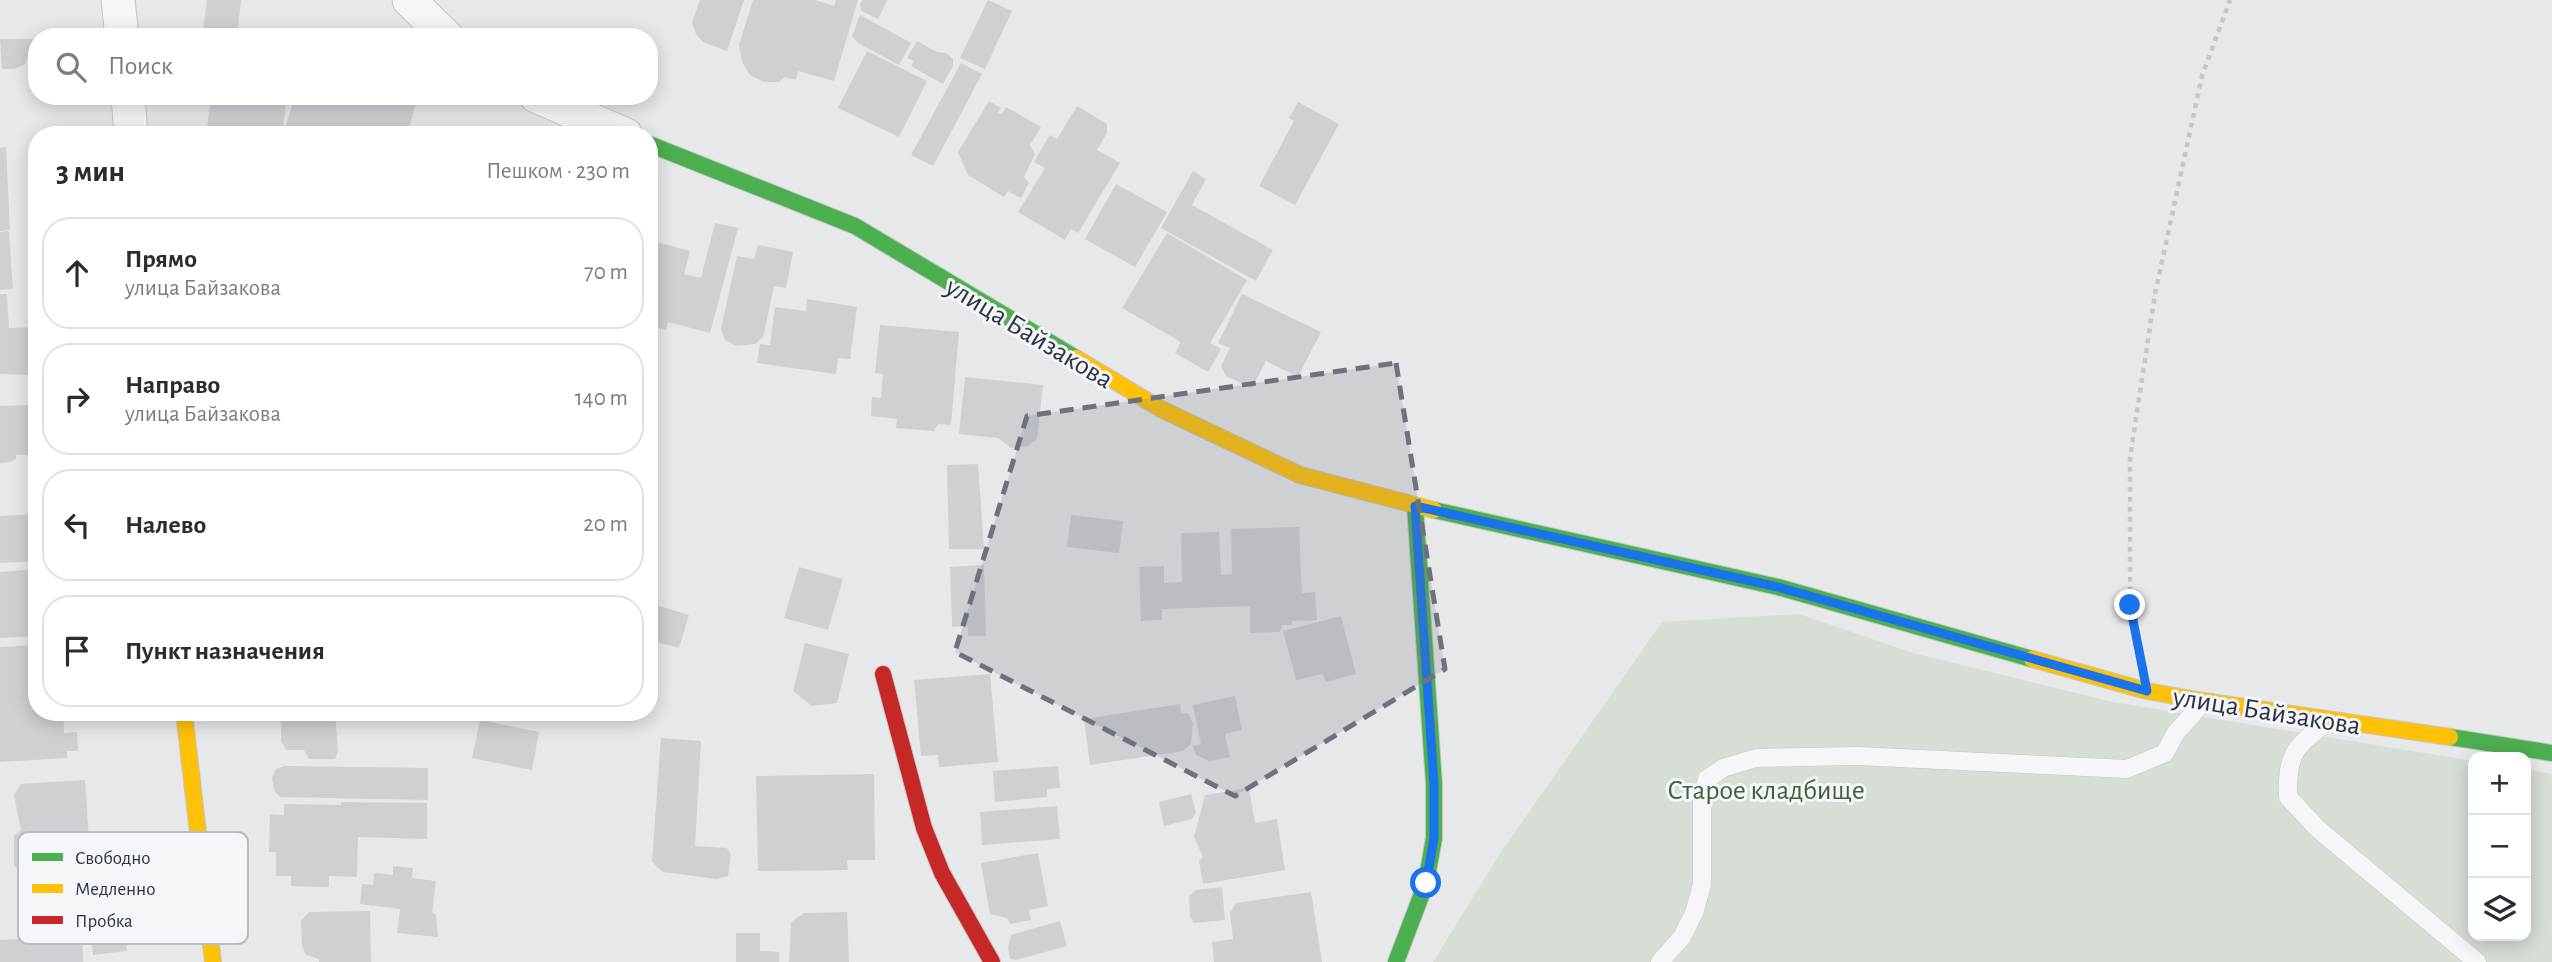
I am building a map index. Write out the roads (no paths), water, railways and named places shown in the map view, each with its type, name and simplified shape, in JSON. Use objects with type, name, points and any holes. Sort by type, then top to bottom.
[{"type":"street","points":[[118,0],[120,28]]},
{"type":"street","points":[[409,0],[438,28]]},
{"type":"street","points":[[129,105],[130,126]]},
{"type":"street","points":[[557,105],[605,126]]},
{"type":"street","name":"улица Байзакова","points":[[658,148],[855,226],[1161,409],[1300,475],[1415,506],[1778,587],[2147,691],[2203,702],[2462,737],[2552,753]]},
{"type":"street","points":[[1396,962],[1426,883],[1434,838],[1434,784],[1415,506]]},
{"type":"street","points":[[883,674],[923,828],[942,873],[992,962]]},
{"type":"street","points":[[185,721],[198,832]]},
{"type":"street","points":[[211,944],[213,962]]},
{"type":"lane","points":[[1660,962],[1682,937],[1694,914],[1702,885],[1702,799],[1707,779],[1723,768],[1756,758],[1858,756],[2127,769],[2165,753],[2175,734],[2203,702]]},
{"type":"lane","points":[[2329,720],[2296,747],[2287,766],[2288,797],[2318,829],[2477,962]]},
{"type":"park label","name":"Старое кладбище","points":[[1766,789]]}]
